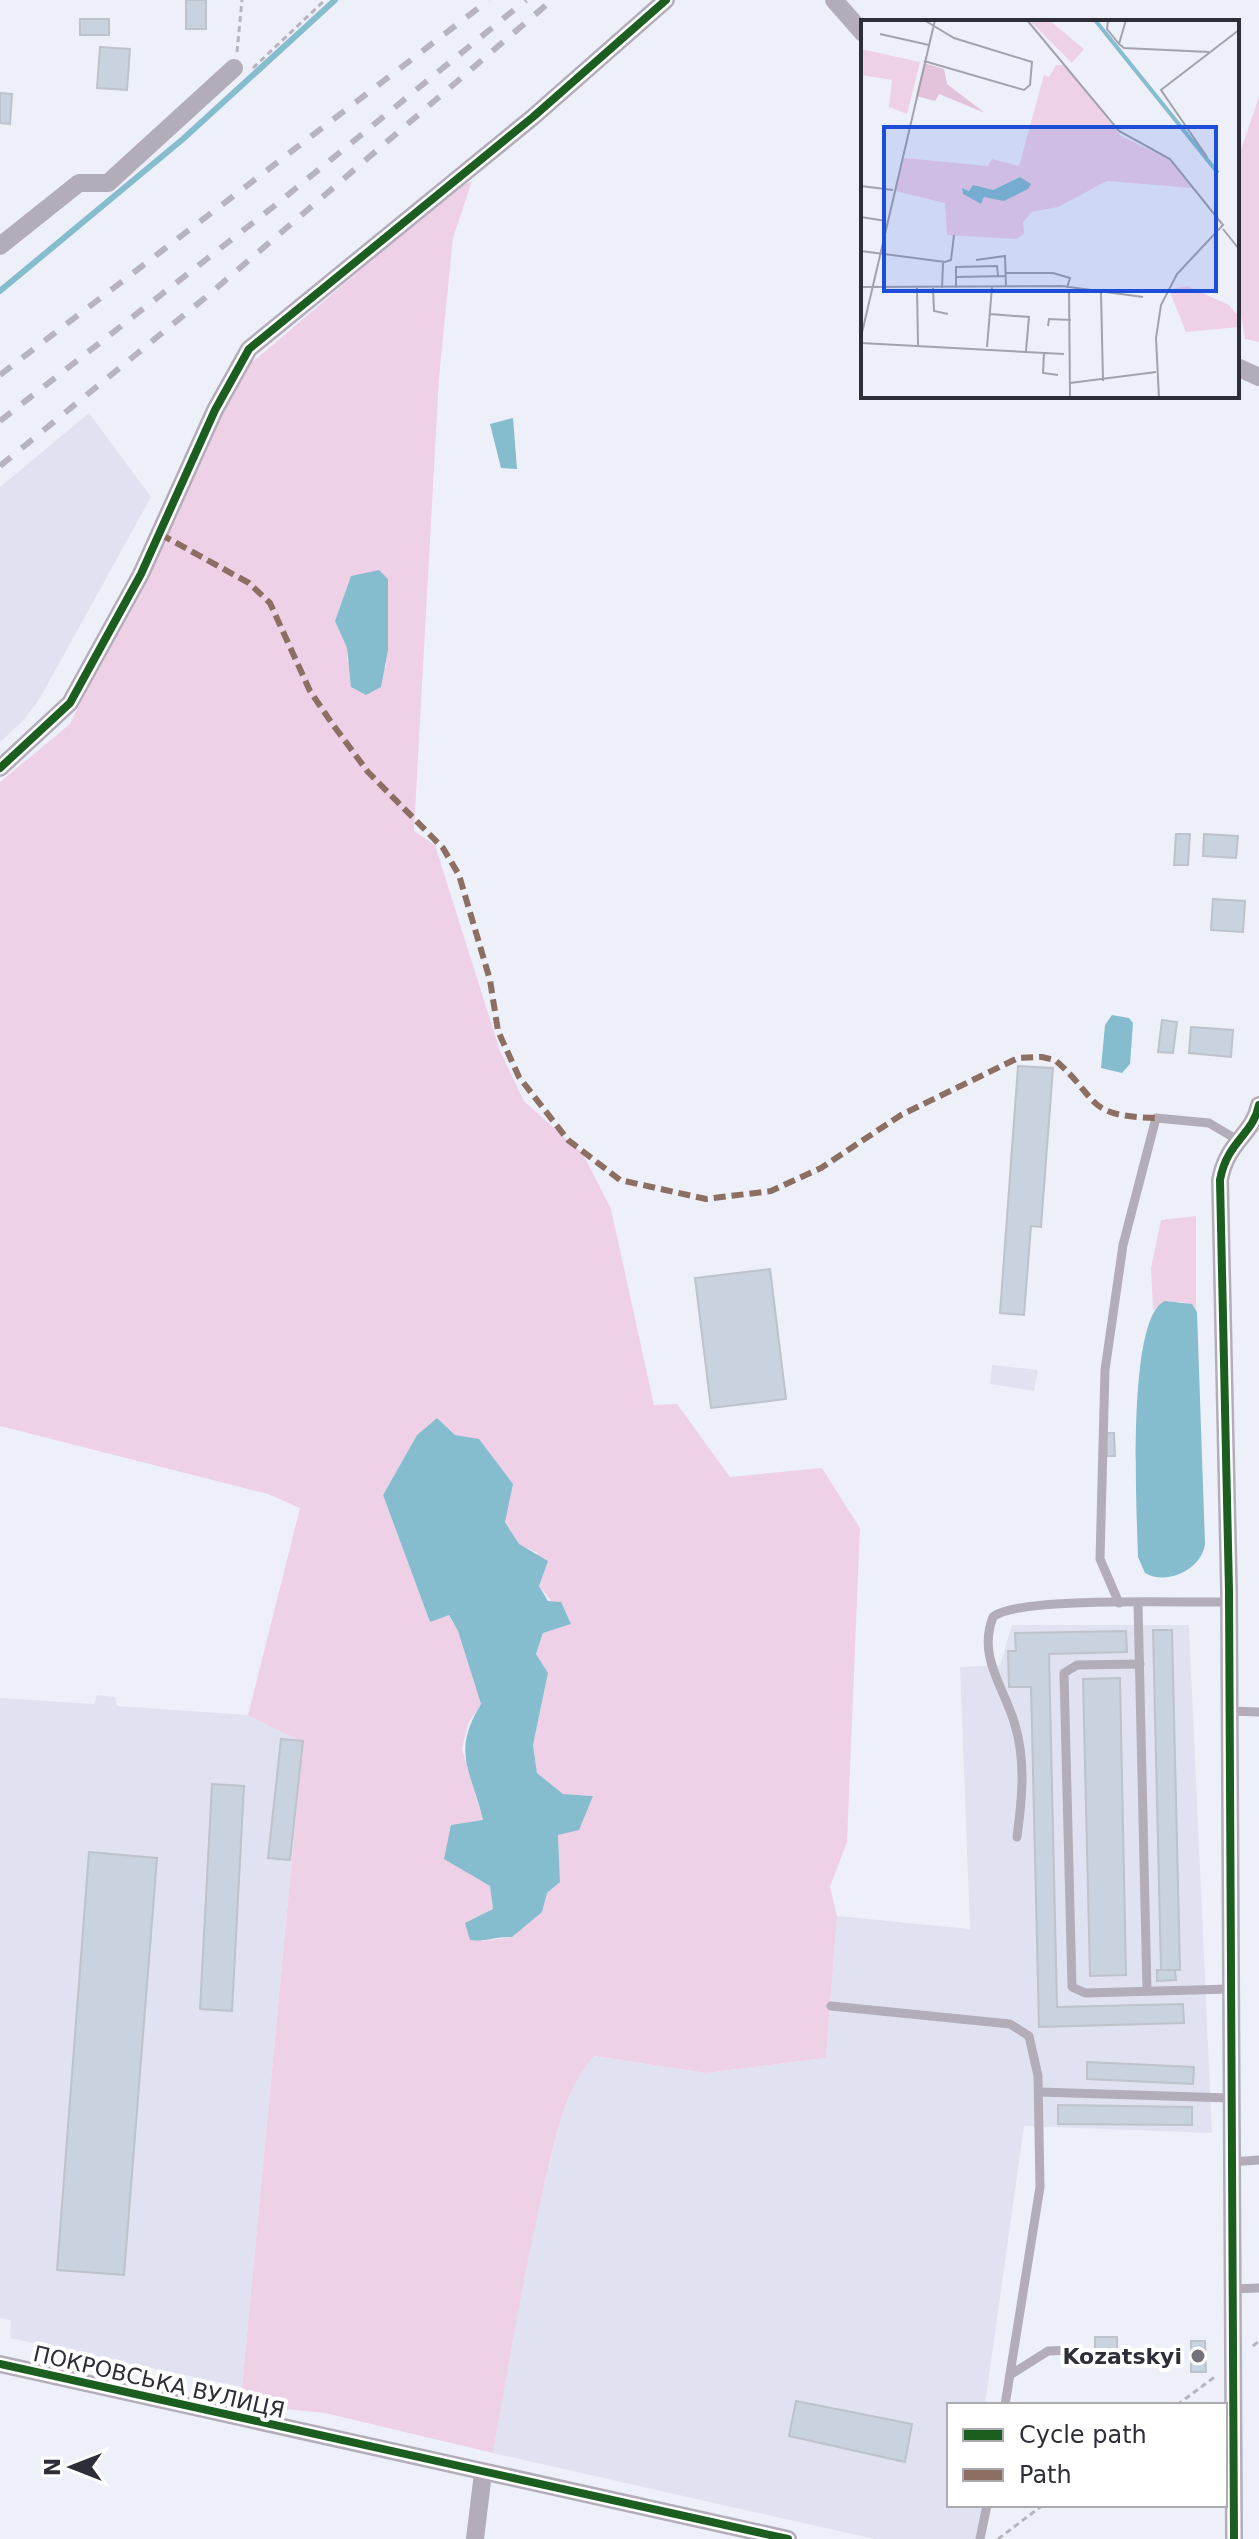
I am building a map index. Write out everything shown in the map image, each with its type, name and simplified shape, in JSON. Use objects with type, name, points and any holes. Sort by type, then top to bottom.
[{"type":"street","points":[[0,768],[70,703],[141,574],[215,410],[249,349],[510,136],[666,0]]},
{"type":"street","points":[[834,0],[861,31]]},
{"type":"street","points":[[0,246],[79,183],[108,183],[234,68]]},
{"type":"street","points":[[1239,368],[1259,377]]},
{"type":"street","points":[[1234,2539],[1229,1602],[1220,1180],[1223,1162],[1248,1130],[1259,1105]]},
{"type":"street","name":"ПОКРОВСЬКА ВУЛИЦЯ","points":[[0,2364],[483,2473],[718,2532],[788,2539]]},
{"type":"street","points":[[475,2539],[483,2473]]},
{"type":"lane","points":[[1119,1603],[1100,1559],[1105,1370],[1123,1245],[1156,1118],[1248,1130]]},
{"type":"lane","points":[[1017,1837],[1022,1794],[1019,1742],[1015,1723],[991,1667],[989,1633],[993,1617],[998,1612],[1016,1608],[1229,1602]]},
{"type":"lane","points":[[1138,1603],[1147,1991]]},
{"type":"lane","points":[[1140,1664],[1077,1665],[1064,1673],[1072,1987],[1085,1993],[1230,1989]]},
{"type":"lane","points":[[1229,1711],[1259,1712]]},
{"type":"lane","points":[[831,2006],[1018,2026],[1031,2044],[1039,2092],[1039,2199],[1005,2403]]},
{"type":"lane","points":[[1039,2092],[1230,2098]]},
{"type":"lane","points":[[1230,2162],[1259,2160]]},
{"type":"lane","points":[[1232,2289],[1259,2288]]},
{"type":"lane","points":[[1010,2375],[1048,2351],[1076,2350]]},
{"type":"lane","points":[[980,2539],[987,2507]]},
{"type":"path","points":[[242,0],[234,68],[251,69],[325,0]]},
{"type":"path","points":[[998,2539],[1040,2507]]},
{"type":"shaded area","points":[[1259,97],[1259,342],[1245,339],[1239,305],[1239,155]]},
{"type":"shaded area","points":[[472,181],[453,238],[439,378],[414,831],[435,845],[500,1051],[524,1101],[583,1154],[611,1209],[654,1405],[677,1404],[730,1477],[822,1468],[860,1528],[847,1842],[830,1887],[837,1916],[826,2058],[706,2073],[594,2056],[567,2101],[556,2135],[529,2253],[493,2453],[325,2413],[245,2405],[242,2387],[303,1742],[248,1715],[300,1508],[268,1494],[0,1426],[0,782],[70,724],[247,363],[255,360],[455,189]],"holes":[[[351,576],[388,579],[386,667],[347,662],[347,648],[335,621]],[[437,1418],[455,1435],[479,1440],[505,1521],[519,1545],[538,1553],[539,1586],[570,1624],[543,1633],[536,1654],[548,1673],[533,1745],[537,1773],[563,1794],[593,1796],[558,1835],[560,1882],[547,1893],[512,1937],[481,1941],[493,1909],[483,1820],[462,1749],[468,1724],[481,1704],[458,1631],[448,1614],[430,1622],[383,1495],[417,1435]]]},
{"type":"shaded area","points":[[89,413],[151,497],[40,698],[24,720],[0,742],[0,487]]},
{"type":"shaded area","points":[[1196,1216],[1196,1309],[1180,1302],[1153,1310],[1151,1268],[1161,1220]]},
{"type":"shaded area","points":[[992,1365],[1038,1370],[1034,1391],[990,1384]]},
{"type":"shaded area","points":[[1012,1625],[1189,1625],[1212,2133],[1024,2126],[985,2403],[947,2403],[947,2507],[980,2507],[983,2511],[978,2539],[874,2539],[493,2453],[526,2261],[560,2121],[579,2072],[593,2056],[706,2073],[826,2058],[837,1916],[970,1929],[960,1667],[1000,1665]]},
{"type":"shaded area","points":[[97,1695],[115,1697],[117,1706],[248,1715],[303,1741],[242,2387],[10,2338],[11,2320],[0,2318],[0,1698],[94,1704]]},
{"type":"water","points":[[513,418],[517,469],[501,468],[490,424]]},
{"type":"water","points":[[379,570],[388,579],[388,650],[381,687],[366,695],[351,687],[347,648],[335,621],[351,576]]},
{"type":"water","points":[[1112,1015],[1129,1018],[1133,1023],[1130,1064],[1122,1073],[1101,1068],[1105,1025]]},
{"type":"water","points":[[1165,1301],[1192,1304],[1197,1312],[1205,1544],[1190,1568],[1173,1576],[1154,1577],[1145,1573],[1138,1557],[1136,1419],[1144,1342],[1153,1315]]},
{"type":"water","points":[[437,1418],[455,1435],[479,1439],[513,1484],[505,1522],[519,1544],[548,1561],[539,1586],[548,1601],[561,1602],[571,1624],[543,1633],[536,1654],[548,1673],[533,1745],[537,1773],[563,1794],[593,1796],[579,1830],[558,1835],[560,1882],[547,1893],[542,1912],[512,1937],[470,1940],[465,1923],[493,1909],[490,1886],[444,1859],[451,1825],[483,1820],[465,1749],[472,1721],[481,1704],[458,1631],[449,1615],[430,1622],[383,1495],[417,1435]]},
{"type":"building","points":[[186,0],[206,0],[206,29],[186,29]]},
{"type":"building","points":[[80,19],[109,19],[109,35],[80,35]]},
{"type":"building","points":[[100,47],[130,49],[127,90],[97,88]]},
{"type":"building","points":[[0,93],[12,94],[10,124],[0,123]]},
{"type":"building","points":[[1176,834],[1190,834],[1188,865],[1174,865]]},
{"type":"building","points":[[1204,834],[1238,836],[1236,858],[1203,856]]},
{"type":"building","points":[[1213,899],[1245,901],[1243,932],[1211,930]]},
{"type":"building","points":[[1162,1020],[1177,1022],[1173,1053],[1158,1052]]},
{"type":"building","points":[[1191,1027],[1233,1030],[1231,1057],[1189,1053]]},
{"type":"building","points":[[1018,1066],[1053,1068],[1041,1227],[1031,1226],[1024,1315],[1000,1313]]},
{"type":"building","points":[[770,1269],[786,1399],[711,1408],[695,1278]]},
{"type":"building","points":[[1105,1433],[1114,1433],[1115,1456],[1107,1456]]},
{"type":"building","points":[[1153,1630],[1172,1630],[1180,1970],[1161,1970]]},
{"type":"building","points":[[1126,1631],[1127,1652],[1049,1654],[1057,2007],[1183,2004],[1184,2023],[1039,2027],[1031,1687],[1009,1687],[1008,1651],[1016,1651],[1015,1633]]},
{"type":"building","points":[[1120,1678],[1126,1975],[1090,1976],[1083,1679]]},
{"type":"building","points":[[281,1739],[303,1741],[290,1860],[268,1858]]},
{"type":"building","points":[[212,1784],[244,1786],[232,2011],[200,2009]]},
{"type":"building","points":[[89,1852],[157,1858],[124,2275],[57,2270]]},
{"type":"building","points":[[1157,1970],[1175,1970],[1176,1980],[1157,1981]]},
{"type":"building","points":[[1087,2062],[1194,2067],[1193,2084],[1087,2079]]},
{"type":"building","points":[[1058,2105],[1192,2107],[1192,2125],[1058,2124]]},
{"type":"building","points":[[1095,2337],[1117,2337],[1117,2363],[1095,2363]]},
{"type":"building","name":"Kozatskyi","points":[[1191,2341],[1205,2341],[1206,2372],[1191,2372]]},
{"type":"building","points":[[796,2401],[912,2424],[905,2462],[789,2436]]},
{"type":"waterway","points":[[0,291],[183,139],[335,0]]},
{"type":"railway","points":[[0,375],[489,0]]},
{"type":"railway","points":[[0,421],[273,207],[526,0]]},
{"type":"railway","points":[[0,466],[206,297],[552,0]]},
{"type":"marked path","points":[[160,534],[249,583],[270,603],[310,691],[331,722],[368,772],[443,848],[459,875],[490,980],[498,1031],[519,1077],[568,1140],[620,1180],[706,1199],[771,1191],[821,1168],[901,1115],[1018,1058],[1055,1060],[1104,1109],[1133,1117],[1156,1118]]},
{"type":"cycle path","points":[[0,768],[70,703],[141,574],[215,410],[249,349],[533,117],[666,0]]},
{"type":"cycle path","points":[[1234,2539],[1229,1591],[1220,1180],[1228,1156],[1251,1124],[1259,1105]]},
{"type":"cycle path","points":[[0,2364],[788,2539]]},
{"type":"place","name":"Kozatskyi","points":[[1198,2356]]}]
